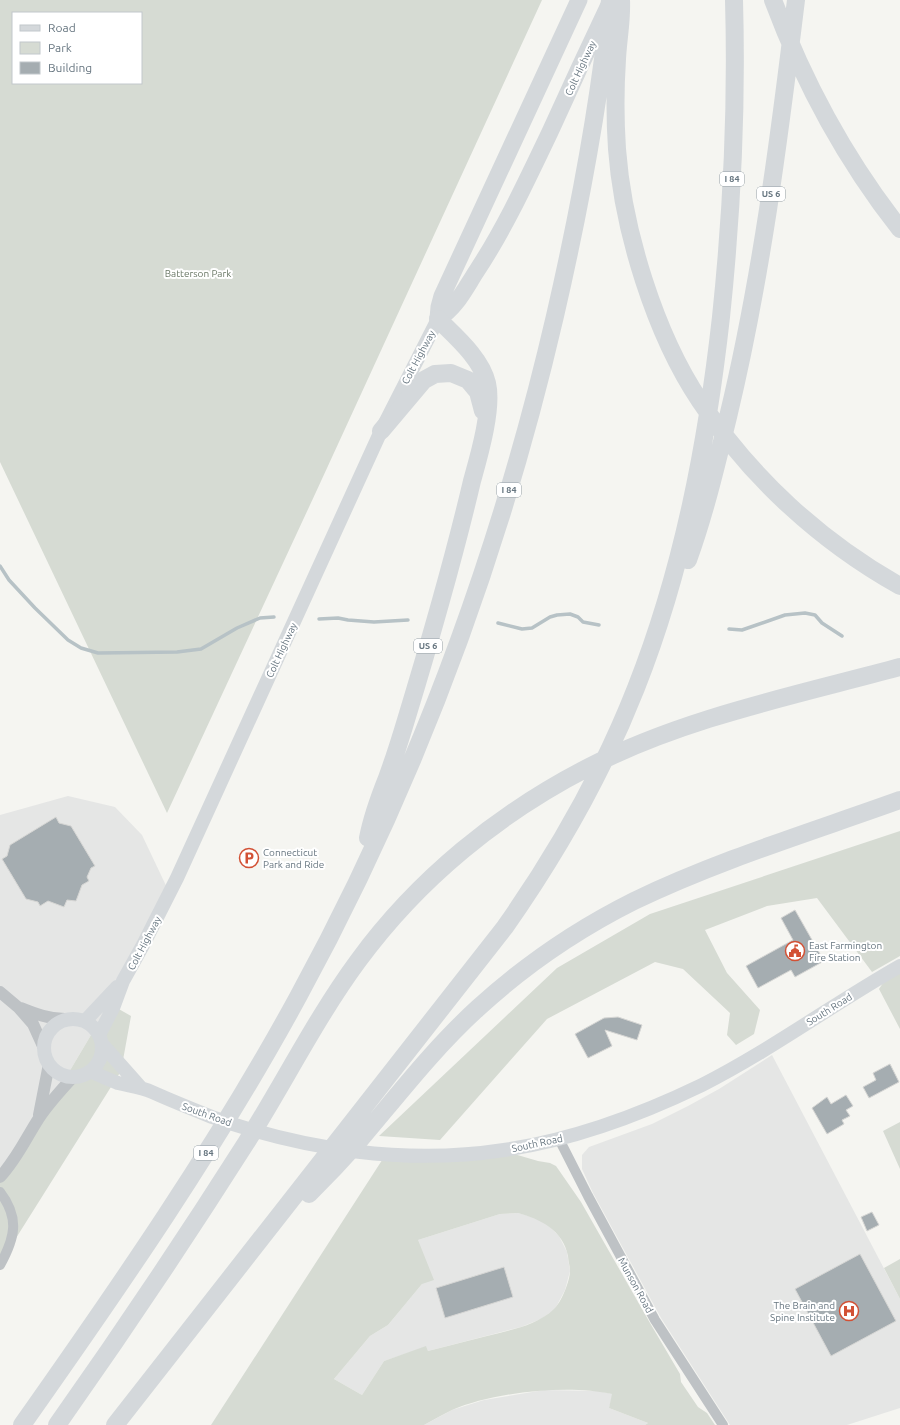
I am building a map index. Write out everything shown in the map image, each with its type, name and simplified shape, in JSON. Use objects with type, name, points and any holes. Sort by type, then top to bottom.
[{"type":"highway","name":"Colt Highway","points":[[438,319],[442,296],[579,0]]},
{"type":"highway","name":"Colt Highway","points":[[438,319],[456,304],[507,221],[611,0]]},
{"type":"highway","name":"I 84","points":[[22,1425],[131,1268],[227,1120],[263,1059],[331,934],[365,865],[407,772],[448,671],[483,572],[510,488],[534,401],[562,287],[581,194],[598,98],[611,0]]},
{"type":"highway","points":[[621,0],[615,102],[617,150],[626,208],[634,244],[649,294],[666,337],[688,382],[707,412],[727,439],[776,493],[837,545],[876,572],[900,586]]},
{"type":"highway","name":"I 84","points":[[115,1425],[501,933],[538,878],[580,806],[604,760],[630,704],[657,630],[686,524],[702,451],[716,358],[725,275],[731,193],[734,100],[734,0]]},
{"type":"highway","points":[[773,0],[793,50],[814,96],[831,128],[854,166],[878,201],[900,229]]},
{"type":"highway","name":"US 6","points":[[657,630],[674,594],[706,508],[735,386],[754,294],[766,223],[796,0]]},
{"type":"highway","name":"US 6","points":[[365,865],[373,818],[405,722],[449,574],[485,426],[489,400],[486,378],[473,357],[438,319]]},
{"type":"highway","points":[[381,431],[424,380],[431,375],[441,373],[451,373],[460,376],[468,380],[474,386],[481,400],[485,426]]},
{"type":"highway","points":[[57,1425],[125,1327],[210,1199],[348,976],[392,918],[443,868],[481,836],[524,805],[571,776],[623,751],[680,729],[724,715],[900,667]]},
{"type":"highway","points":[[259,1241],[346,1156],[418,1070],[450,1035],[496,992],[547,953],[632,902],[683,879],[747,854],[900,800]]},
{"type":"main road","name":"Colt Highway","points":[[101,1039],[123,981],[178,878],[381,431],[438,319]]},
{"type":"main road","name":"South Road","points":[[90,1071],[117,1082],[141,1088],[194,1110],[234,1124],[298,1142],[335,1149],[386,1154],[431,1156],[473,1154],[511,1149],[559,1139],[622,1119],[704,1084],[735,1067],[900,966]]},
{"type":"main road","name":"Colt Highway","points":[[85,1021],[123,981]]},
{"type":"main road","points":[[75,1018],[85,1021],[93,1026],[101,1039],[101,1054],[98,1063],[90,1071],[82,1075],[73,1077],[64,1076],[55,1071],[45,1056],[43,1046],[45,1038],[50,1029],[65,1019],[75,1018]]},
{"type":"main road","name":"South Road","points":[[101,1039],[141,1088]]},
{"type":"street","points":[[0,992],[20,1008],[32,1024],[43,1046]]},
{"type":"street","points":[[20,1008],[40,1016],[53,1019],[65,1019]]},
{"type":"street","points":[[39,1118],[49,1064]]},
{"type":"street","points":[[0,1177],[16,1157],[39,1118],[53,1099],[73,1077]]},
{"type":"street","name":"Munson Road","points":[[559,1139],[591,1203],[655,1320],[723,1425]]},
{"type":"street","points":[[0,1192],[10,1207],[14,1228],[12,1242],[0,1265]]},
{"type":"shaded area","points":[[68,796],[115,807],[142,835],[170,894],[123,981],[59,1089],[0,1175],[0,815]]},
{"type":"shaded area","points":[[772,1055],[900,1299],[900,1408],[847,1425],[730,1425],[661,1318],[593,1193],[582,1169],[582,1155],[589,1147],[652,1124],[688,1106],[719,1089]]},
{"type":"shaded area","points":[[518,1213],[533,1217],[547,1224],[559,1236],[567,1252],[570,1271],[565,1290],[555,1309],[541,1319],[521,1327],[428,1351],[426,1347],[384,1361],[362,1395],[334,1379],[370,1336],[388,1325],[422,1284],[418,1240],[500,1214]]},
{"type":"shaded area","points":[[544,1390],[598,1391],[613,1394],[609,1408],[648,1423],[645,1425],[424,1425],[452,1410],[484,1400]]},
{"type":"green space","name":"Batterson Park","points":[[0,0],[542,0],[316,492],[167,813],[0,462]]},
{"type":"green space","points":[[900,831],[900,956],[872,972],[817,898],[767,906],[705,930],[727,973],[760,1010],[754,1034],[736,1045],[727,1035],[730,1013],[683,969],[655,962],[547,1019],[440,1140],[379,1136],[557,968],[650,914]]},
{"type":"green space","points":[[900,966],[900,1029],[879,989],[891,971]]},
{"type":"green space","points":[[123,981],[117,1008],[131,1016],[121,1071],[6,1254],[0,1255],[0,1175],[59,1089]]},
{"type":"green space","points":[[900,1122],[900,1169],[883,1131]]},
{"type":"green space","points":[[497,1149],[550,1163],[556,1166],[581,1202],[680,1374],[681,1382],[698,1407],[707,1413],[715,1425],[645,1425],[648,1423],[609,1408],[612,1394],[594,1391],[553,1390],[509,1394],[489,1398],[452,1410],[424,1425],[211,1425],[386,1154]],"holes":[[[518,1213],[542,1222],[549,1227],[561,1239],[565,1247],[570,1267],[570,1275],[562,1297],[554,1309],[539,1320],[522,1327],[428,1351],[426,1346],[384,1361],[362,1395],[334,1379],[370,1336],[388,1325],[422,1284],[434,1280],[418,1240],[500,1214]]]},
{"type":"green space","points":[[900,1259],[900,1299],[884,1268]]},
{"type":"building","points":[[56,817],[59,823],[71,826],[95,866],[91,868],[87,877],[89,881],[82,885],[76,901],[67,900],[64,907],[48,901],[40,906],[38,902],[26,899],[2,859],[7,856],[10,845]]},
{"type":"building","name":"East Farmington Fire Station","points":[[795,910],[824,961],[795,977],[791,970],[758,988],[746,966],[793,940],[781,918]]},
{"type":"building","points":[[618,1017],[642,1025],[637,1040],[605,1030],[612,1046],[588,1058],[575,1034],[604,1018]]},
{"type":"building","points":[[890,1064],[899,1082],[869,1098],[863,1087],[876,1080],[873,1073]]},
{"type":"building","points":[[846,1095],[853,1106],[846,1110],[850,1116],[842,1120],[844,1124],[827,1134],[812,1108],[827,1097],[831,1104]]},
{"type":"building","points":[[872,1212],[879,1225],[867,1231],[861,1217]]},
{"type":"building","name":"The Brain and Spine Institute","points":[[860,1254],[896,1321],[831,1356],[795,1289]]},
{"type":"building","points":[[504,1267],[513,1297],[445,1318],[436,1288]]},
{"type":"waterway","points":[[0,566],[9,580],[68,640],[81,648],[98,653],[177,652],[201,649],[237,628],[260,618],[274,617]]},
{"type":"waterway","points":[[729,629],[742,630],[785,615],[805,613],[815,615],[822,623],[842,636]]},
{"type":"waterway","points":[[498,623],[522,629],[532,628],[550,617],[570,614],[578,617],[583,622],[599,625]]},
{"type":"waterway","points":[[319,619],[338,618],[374,622],[408,620]]},
{"type":"place","name":"Connecticut Park and Ride","points":[[249,858]]},
{"type":"place","name":"East Farmington Fire Station","points":[[795,951]]},
{"type":"place","name":"The Brain and Spine Institute","points":[[849,1311]]}]
